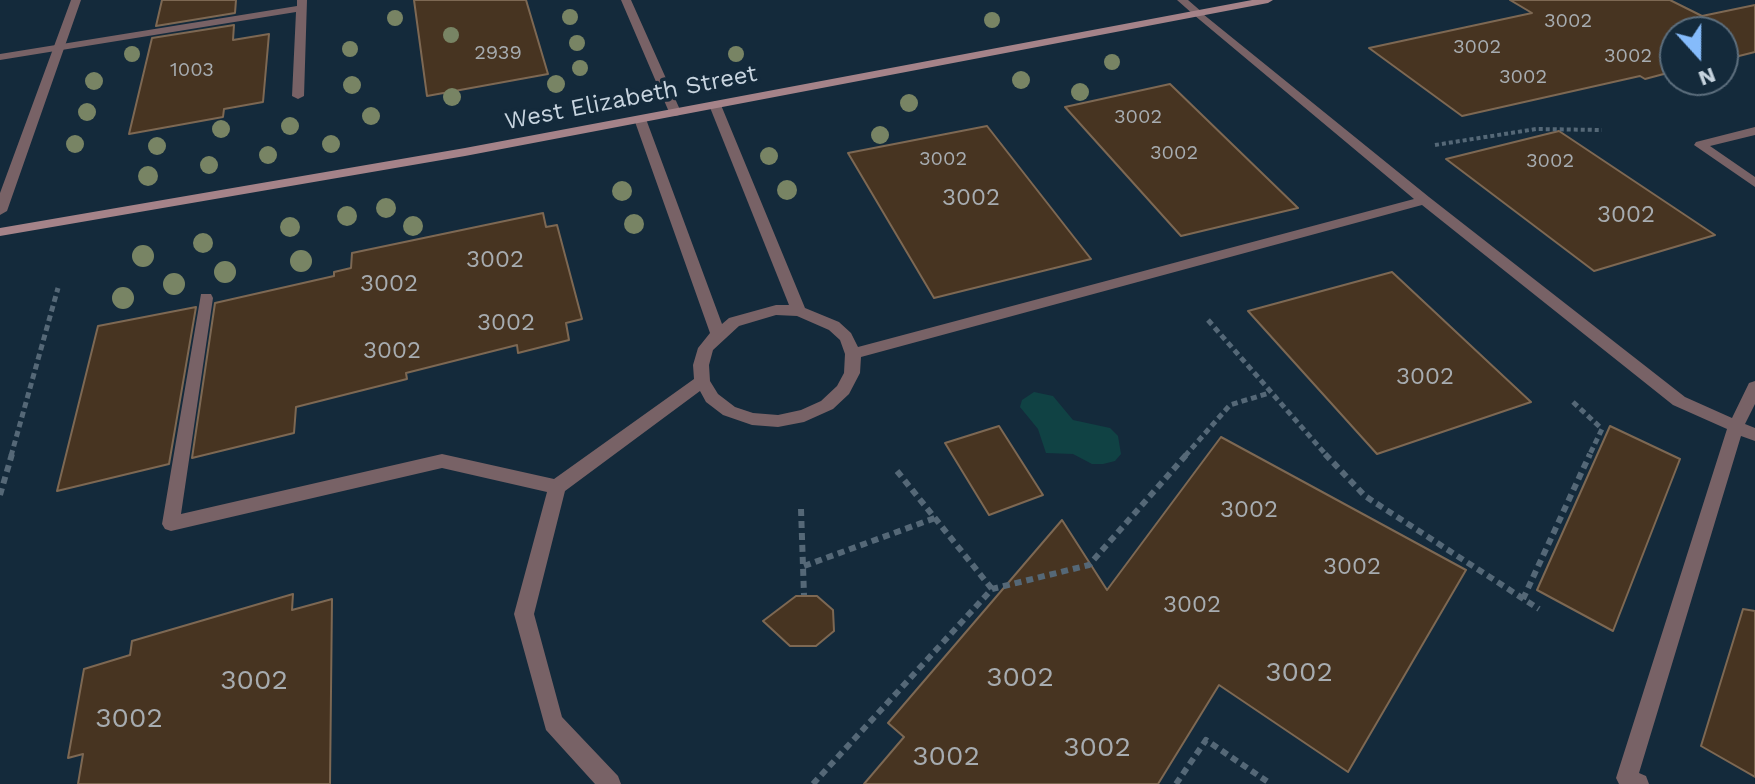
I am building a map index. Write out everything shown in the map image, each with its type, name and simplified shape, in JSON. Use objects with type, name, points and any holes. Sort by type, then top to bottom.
[{"type":"main road","name":"West Elizabeth Street","points":[[0,232],[640,119],[1268,0]]},
{"type":"street","points":[[0,211],[76,0]]},
{"type":"street","points":[[626,0],[675,112]]},
{"type":"street","points":[[1182,0],[1424,200],[1679,401],[1755,435]]},
{"type":"street","points":[[0,57],[301,4],[298,96]]},
{"type":"street","points":[[715,105],[799,311]]},
{"type":"street","points":[[640,119],[718,334]]},
{"type":"street","points":[[1755,131],[1700,145],[1755,183]]},
{"type":"street","points":[[853,354],[1424,200]]},
{"type":"street","points":[[206,298],[171,524],[442,461],[557,487]]},
{"type":"street","points":[[799,311],[818,316],[846,337],[853,354],[852,373],[843,390],[827,405],[804,416],[778,421],[752,419],[729,411],[712,398],[702,381],[701,365],[706,348],[718,334],[734,322],[755,314],[799,311]]},
{"type":"street","points":[[610,784],[553,723],[524,614],[557,487],[702,381]]},
{"type":"street","points":[[1638,784],[1627,778],[1736,426],[1755,387]]},
{"type":"path","points":[[1435,145],[1536,129],[1602,130]]},
{"type":"path","points":[[0,495],[58,288]]},
{"type":"path","points":[[1208,320],[1269,393],[1365,496],[1539,609]]},
{"type":"path","points":[[813,784],[992,589],[1089,565],[1230,405],[1269,393]]},
{"type":"path","points":[[1523,599],[1602,429],[1573,402]]},
{"type":"path","points":[[897,471],[992,589]]},
{"type":"path","points":[[801,509],[804,595]]},
{"type":"path","points":[[804,566],[935,518]]},
{"type":"path","points":[[1176,784],[1206,740],[1271,784]]},
{"type":"shaded area","points":[[1034,392],[1053,396],[1073,420],[1110,428],[1118,436],[1121,454],[1115,461],[1092,464],[1073,454],[1046,453],[1038,429],[1020,407],[1022,400]]},
{"type":"building","points":[[162,0],[236,0],[235,13],[156,26]]},
{"type":"building","points":[[414,0],[526,0],[548,74],[427,96]]},
{"type":"building","points":[[1510,0],[1670,0],[1702,16],[1659,16],[1659,75],[1645,79],[1640,76],[1462,116],[1369,48],[1532,13]]},
{"type":"building","points":[[1755,5],[1755,52],[1739,56],[1739,16],[1702,16]]},
{"type":"building","points":[[234,25],[233,40],[269,34],[263,102],[224,109],[223,117],[129,134],[152,38]]},
{"type":"building","points":[[1170,84],[1298,208],[1181,236],[1065,107]]},
{"type":"building","points":[[987,126],[1091,259],[934,298],[848,153]]},
{"type":"building","points":[[1559,131],[1715,235],[1594,271],[1446,159]]},
{"type":"building","points":[[543,213],[546,227],[557,225],[582,319],[566,323],[569,340],[518,353],[517,345],[406,373],[407,379],[296,407],[294,433],[192,458],[215,303],[334,276],[334,272],[351,268],[352,253]]},
{"type":"building","points":[[1392,272],[1531,402],[1377,454],[1248,311]]},
{"type":"building","points":[[196,307],[169,464],[57,491],[98,326]]},
{"type":"building","points":[[999,426],[1043,495],[989,515],[945,443]]},
{"type":"building","points":[[1610,426],[1680,459],[1613,631],[1537,590]]},
{"type":"building","points":[[1221,437],[1466,570],[1348,772],[1219,685],[1158,784],[864,784],[904,737],[888,723],[1062,520],[1107,590]]},
{"type":"building","points":[[293,594],[292,610],[332,599],[330,784],[78,784],[83,754],[68,758],[84,669],[130,655],[132,641]]},
{"type":"building","points":[[796,596],[817,596],[833,610],[834,631],[816,646],[790,646],[763,621]]},
{"type":"building","points":[[1743,609],[1755,611],[1755,777],[1701,746]]}]
